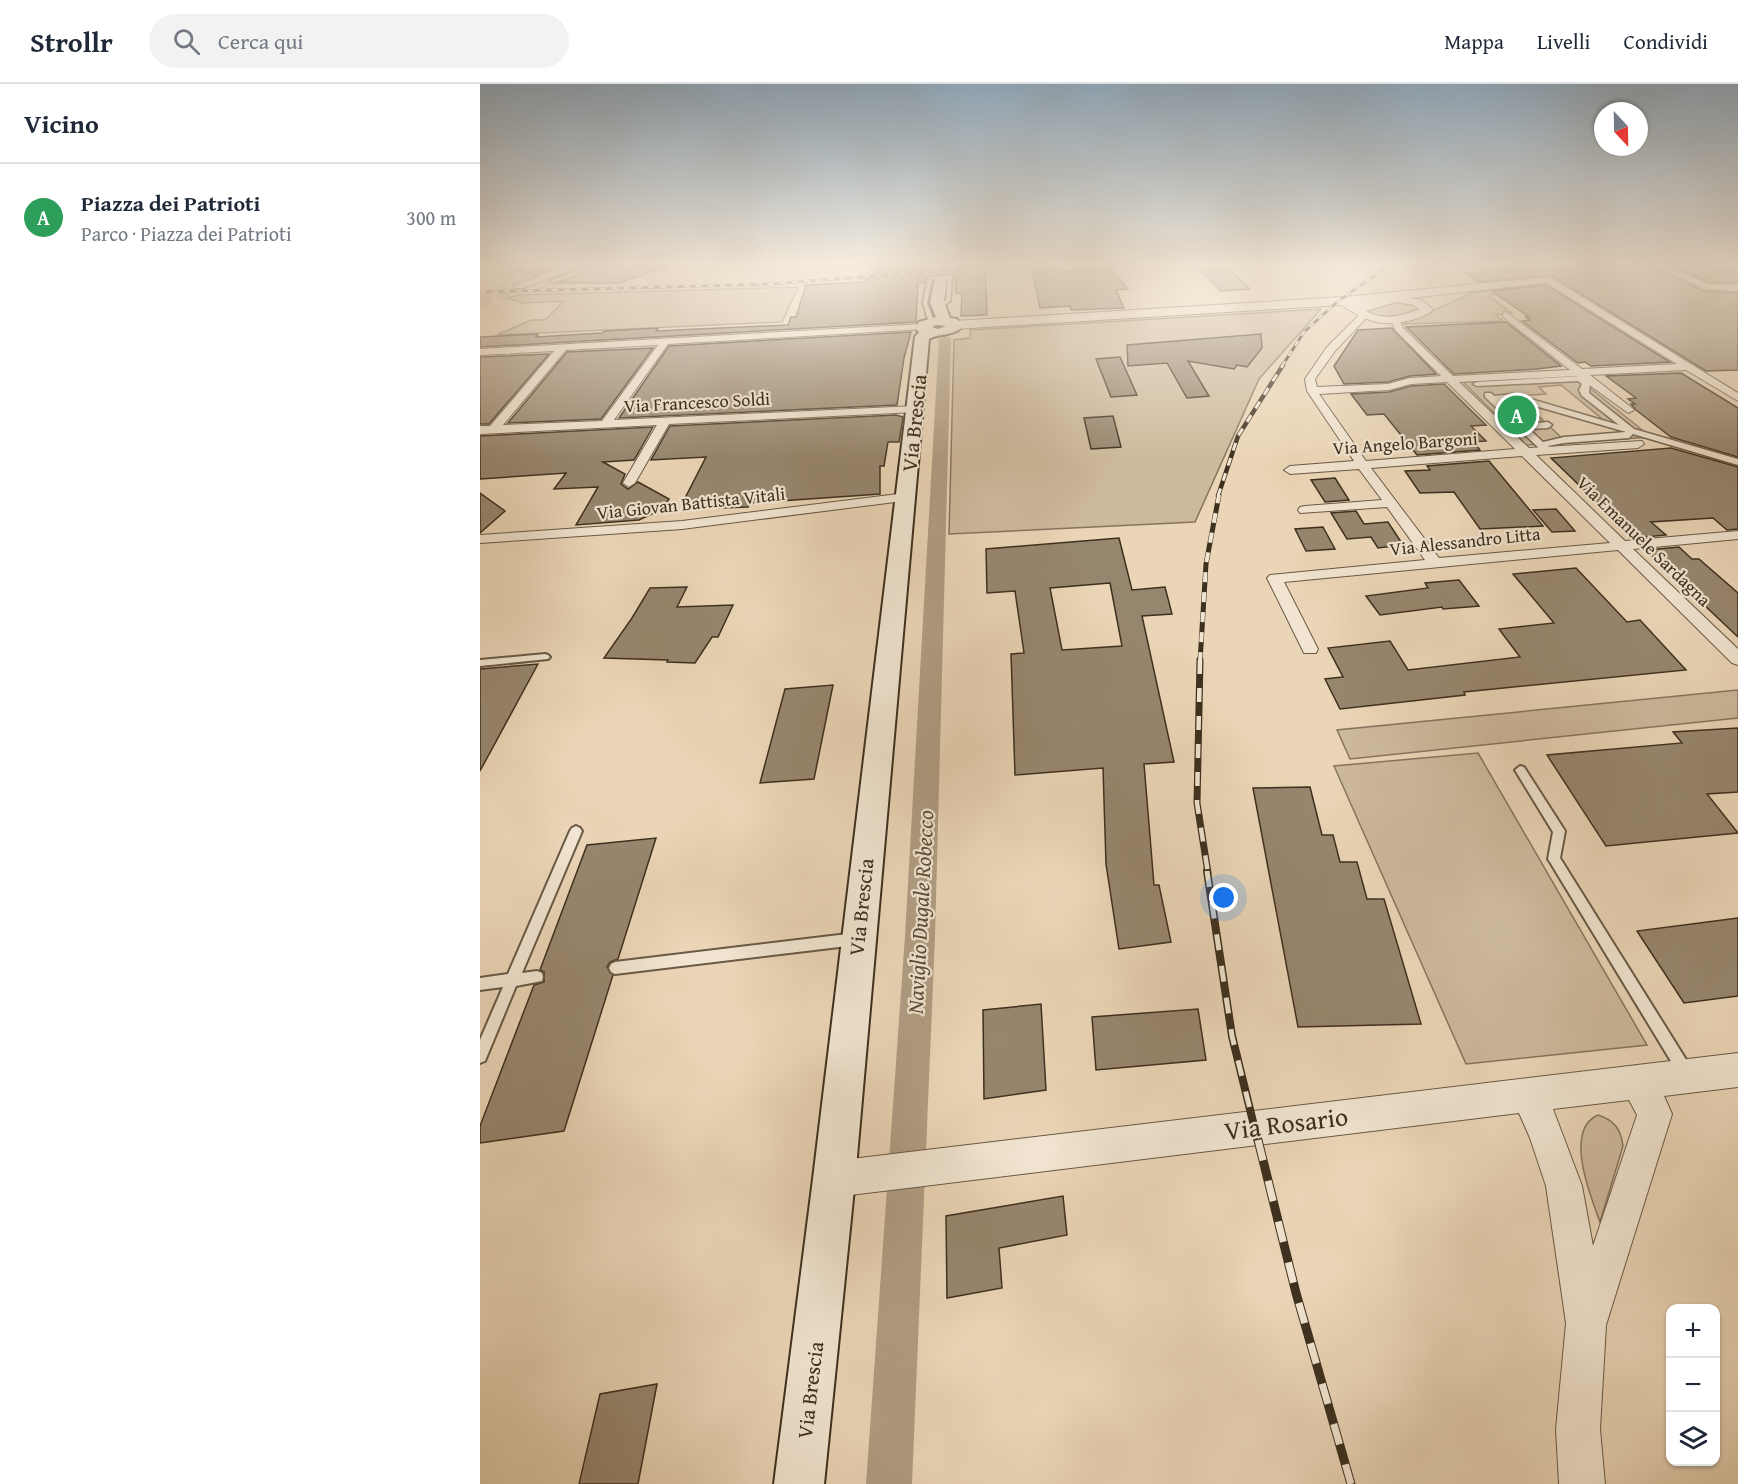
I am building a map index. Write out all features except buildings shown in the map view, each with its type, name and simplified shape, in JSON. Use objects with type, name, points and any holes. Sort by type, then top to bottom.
[{"type":"main road","name":"Via Brescia","points":[[799,1484],[834,1179],[922,337],[931,328]]},
{"type":"street","points":[[480,352],[861,328]]},
{"type":"street","points":[[1352,328],[1331,349],[1310,379],[1312,391],[1362,464],[1436,564]]},
{"type":"street","name":"Via Emanuele Sardagna","points":[[1401,328],[1523,453],[1738,659]]},
{"type":"street","points":[[1523,328],[1624,407]]},
{"type":"street","points":[[1626,328],[1688,367],[1733,391],[1738,399]]},
{"type":"street","points":[[606,424],[665,342]]},
{"type":"street","points":[[494,429],[563,347]]},
{"type":"street","points":[[1472,381],[1688,367]]},
{"type":"street","points":[[1312,391],[1389,387],[1410,381],[1449,379],[1558,383],[1580,378],[1586,383],[1583,390],[1585,393],[1638,440]]},
{"type":"street","points":[[1472,381],[1544,448]]},
{"type":"street","points":[[1464,393],[1492,399],[1521,399],[1512,389],[1539,388]]},
{"type":"street","points":[[1492,399],[1514,397],[1638,440],[1665,442],[1738,462]]},
{"type":"street","points":[[1586,406],[1624,407]]},
{"type":"street","name":"Via Francesco Soldi","points":[[480,430],[916,409]]},
{"type":"street","points":[[629,483],[666,421]]},
{"type":"street","points":[[1522,427],[1548,425]]},
{"type":"street","name":"Via Angelo Bargoni","points":[[1290,470],[1523,453],[1544,448],[1638,440]]},
{"type":"street","name":"Via Giovan Battista Vitali","points":[[480,540],[682,525],[906,497]]},
{"type":"street","points":[[1305,510],[1391,503]]},
{"type":"street","name":"Via Alessandro Litta","points":[[1310,649],[1275,578],[1738,536]]},
{"type":"street","name":"Via Rosario","points":[[834,1179],[1738,1071]]},
{"type":"street","points":[[1586,1323],[1655,1114],[1639,1083]]},
{"type":"street","points":[[1528,1096],[1547,1134],[1564,1186],[1586,1323],[1578,1429],[1582,1484]]},
{"type":"lane","points":[[480,663],[545,657]]},
{"type":"lane","points":[[1520,770],[1560,831],[1554,859],[1688,1077]]},
{"type":"lane","points":[[480,1056],[576,831]]},
{"type":"lane","points":[[615,968],[858,938]]},
{"type":"lane","points":[[480,984],[537,977]]},
{"type":"shaded area","points":[[512,328],[643,328],[497,335]]},
{"type":"shaded area","points":[[1304,328],[1259,379],[1195,522],[949,534],[954,340],[970,338],[970,330]]},
{"type":"shaded area","points":[[1575,376],[1651,437],[1526,445],[1463,382]],"holes":[[[1561,385],[1612,427],[1635,435],[1564,440],[1517,396],[1546,394],[1539,387]]]},
{"type":"shaded area","points":[[1738,690],[1738,718],[1350,759],[1337,730]]},
{"type":"shaded area","points":[[1478,753],[1647,1045],[1466,1064],[1334,766]]},
{"type":"shaded area","points":[[1598,1115],[1616,1126],[1623,1146],[1600,1222],[1586,1181],[1581,1149],[1582,1135],[1588,1123]]},
{"type":"waterway","name":"Naviglio Dugale Robecco","points":[[889,1484],[920,936],[945,339]]},
{"type":"railway","points":[[1282,366],[1308,328]]},
{"type":"railway","points":[[1218,496],[1238,436],[1283,365]]},
{"type":"railway","points":[[1200,662],[1206,564],[1219,495]]},
{"type":"railway","points":[[1200,660],[1197,803],[1208,873]]},
{"type":"railway","points":[[1207,871],[1232,1036],[1258,1142]]},
{"type":"railway","points":[[1258,1140],[1296,1293],[1351,1484]]},
{"type":"place","name":"Piazza dei Patrioti","points":[[1517,415]]}]
